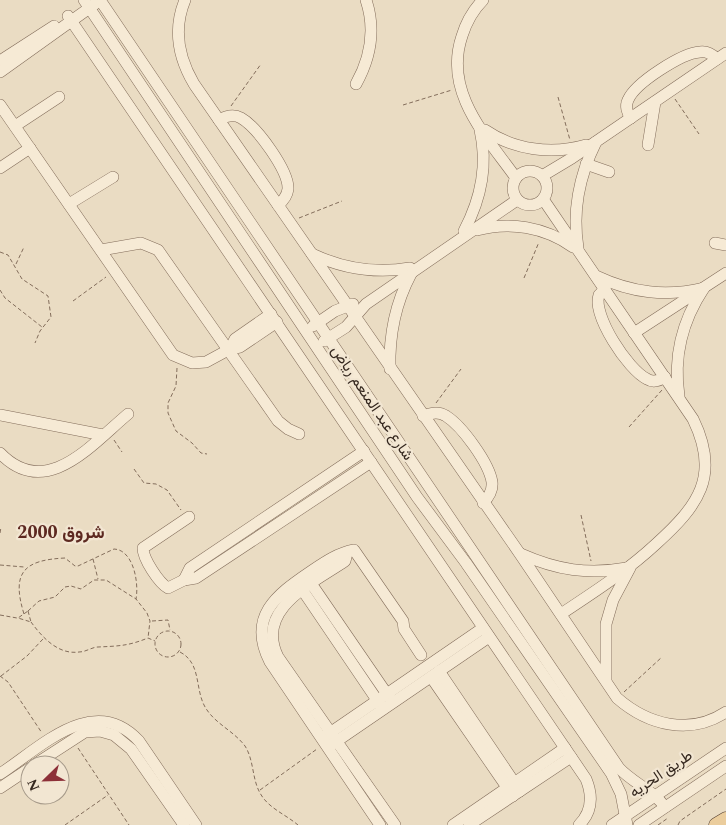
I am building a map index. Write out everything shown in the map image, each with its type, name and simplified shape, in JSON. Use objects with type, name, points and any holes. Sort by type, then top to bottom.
[{"type":"main road","points":[[716,825],[726,818]]},
{"type":"street","points":[[0,72],[87,4],[100,0]]},
{"type":"street","name":"شارع عبد المنعم رياض","points":[[100,0],[619,768],[636,784],[656,796],[666,807]]},
{"type":"street","points":[[185,0],[178,24],[180,55],[190,77],[221,119],[390,369],[426,415],[483,503],[606,679],[617,698],[640,715],[666,724],[684,726],[702,723],[726,712]]},
{"type":"street","points":[[356,84],[364,70],[371,40],[371,25],[366,0]]},
{"type":"street","points":[[484,0],[471,16],[459,44],[457,73],[460,88],[470,114],[516,178]]},
{"type":"street","name":"شارع عبد المنعم رياض","points":[[87,4],[417,497],[471,570],[615,780],[621,794],[625,821]]},
{"type":"street","points":[[0,61],[70,19]]},
{"type":"street","points":[[70,19],[586,779],[591,794],[589,810],[579,825]]},
{"type":"street","points":[[631,118],[627,109],[628,99],[640,86],[661,70],[700,52],[722,56]]},
{"type":"street","points":[[479,125],[503,140],[530,149],[572,153],[597,141],[722,56]]},
{"type":"street","points":[[15,126],[59,97]]},
{"type":"street","points":[[648,145],[655,102]]},
{"type":"street","points":[[0,105],[168,350],[179,359],[192,363],[206,362],[230,349],[240,347],[274,318]]},
{"type":"street","points":[[221,119],[233,116],[242,118],[272,154],[288,187],[285,198],[278,205]]},
{"type":"street","points":[[467,231],[476,206],[482,180],[483,152],[479,125]]},
{"type":"street","points":[[579,251],[576,226],[577,200],[586,164],[597,141]]},
{"type":"street","points":[[0,168],[30,148]]},
{"type":"street","points":[[544,178],[566,166],[572,153]]},
{"type":"street","points":[[586,164],[609,172]]},
{"type":"street","points":[[516,198],[513,185],[516,178],[528,171],[544,178]]},
{"type":"street","points":[[69,204],[113,177]]},
{"type":"street","points":[[516,198],[530,205],[543,199],[547,190],[544,178]]},
{"type":"street","points":[[315,347],[340,331],[366,304],[411,270],[516,198]]},
{"type":"street","points":[[543,199],[693,419],[704,446],[705,467],[701,488],[688,513],[679,524],[631,567],[561,614]]},
{"type":"street","points":[[467,231],[499,226],[529,228],[543,232],[579,251]]},
{"type":"street","points":[[101,250],[141,243],[158,250],[230,349],[278,420],[288,429],[299,434]]},
{"type":"street","points":[[311,254],[338,265],[359,269],[381,271],[411,270]]},
{"type":"street","points":[[306,332],[335,311],[363,300],[411,270]]},
{"type":"street","points":[[390,369],[390,340],[395,311],[411,270]]},
{"type":"street","points":[[636,335],[677,304],[684,302],[725,274]]},
{"type":"street","points":[[596,276],[621,287],[649,293],[676,293],[704,288]]},
{"type":"street","points":[[680,399],[677,370],[680,341],[689,313],[704,288]]},
{"type":"street","points":[[605,289],[599,295],[598,308],[616,346],[644,378],[652,381],[667,380]]},
{"type":"street","points":[[426,415],[437,413],[446,416],[477,451],[492,484],[490,495],[483,503]]},
{"type":"street","points":[[0,453],[23,469],[31,472],[48,471],[70,462],[128,414]]},
{"type":"street","points":[[0,415],[105,433]]},
{"type":"street","points":[[184,580],[190,568],[364,451]]},
{"type":"street","points":[[188,518],[144,546],[143,551],[164,586],[172,587],[184,580],[196,578],[371,462]]},
{"type":"street","points":[[395,825],[328,741],[270,662],[263,645],[262,626],[267,609],[278,594],[304,583],[345,561],[347,553],[353,550],[403,620],[404,629],[421,656]]},
{"type":"street","points":[[520,554],[557,568],[593,572],[631,567]]},
{"type":"street","points":[[606,679],[606,624],[613,600],[631,567]]},
{"type":"street","points":[[304,583],[385,702]]},
{"type":"street","points":[[385,702],[435,674],[486,633]]},
{"type":"street","points":[[328,741],[486,633]]},
{"type":"street","points":[[435,674],[514,789]]},
{"type":"street","points":[[0,774],[71,726],[87,721],[104,721],[120,726],[139,742],[189,824]]},
{"type":"street","points":[[49,755],[72,739],[92,731],[107,732],[121,738],[189,824]]},
{"type":"street","points":[[328,741],[380,825]]},
{"type":"street","name":"طريق الحريه","points":[[612,825],[625,821],[656,796],[726,748]]},
{"type":"street","points":[[453,825],[514,789],[568,752]]},
{"type":"street","name":"طريق الحريه","points":[[639,825],[726,766]]},
{"type":"street","points":[[0,788],[20,775]]},
{"type":"street","points":[[469,825],[514,789]]},
{"type":"path","points":[[221,119],[261,64]]},
{"type":"path","points":[[403,105],[460,88]]},
{"type":"path","points":[[670,92],[699,134]]},
{"type":"path","points":[[558,97],[572,153]]},
{"type":"path","points":[[289,222],[342,201]]},
{"type":"path","points":[[524,278],[543,232]]},
{"type":"path","points":[[15,265],[24,247]]},
{"type":"path","points":[[0,252],[8,255],[22,279],[48,296],[52,317],[43,328],[35,343]]},
{"type":"path","points":[[73,301],[115,271]]},
{"type":"path","points":[[0,290],[5,298],[43,328]]},
{"type":"path","points":[[179,359],[176,386],[168,402],[168,413],[176,431],[192,443],[201,453],[207,454]]},
{"type":"path","points":[[426,415],[461,370]]},
{"type":"path","points":[[629,427],[667,380]]},
{"type":"path","points":[[105,433],[122,452]]},
{"type":"path","points":[[134,469],[146,484],[156,484],[167,490],[188,518]]},
{"type":"path","points":[[581,515],[593,572]]},
{"type":"path","points":[[0,533],[1,527]]},
{"type":"path","points":[[24,614],[19,598],[19,587],[20,575],[26,567],[43,559],[65,558],[76,566],[114,549],[125,553],[137,577],[136,599]]},
{"type":"path","points":[[93,559],[98,580]]},
{"type":"path","points":[[0,565],[26,567]]},
{"type":"path","points":[[18,618],[40,601],[55,597],[64,587],[71,586],[82,589],[98,580],[106,580],[136,599],[147,613],[150,621],[148,638]]},
{"type":"path","points":[[28,611],[31,622],[44,639],[64,650],[80,652],[95,647],[122,647],[148,638],[155,641]]},
{"type":"path","points":[[0,616],[31,622]]},
{"type":"path","points":[[150,621],[168,620],[170,631]]},
{"type":"path","points":[[170,631],[177,634],[181,640],[180,652],[170,658],[163,657],[157,652],[155,641],[159,634],[170,631]]},
{"type":"path","points":[[44,639],[27,656],[0,676],[8,682],[48,742]]},
{"type":"path","points":[[180,652],[191,662],[194,668],[204,704],[210,714],[245,747],[259,790],[270,805],[298,825]]},
{"type":"path","points":[[617,698],[662,657]]},
{"type":"path","points":[[72,739],[129,825]]},
{"type":"path","points":[[259,790],[328,741]]},
{"type":"path","points":[[678,825],[680,821],[726,789]]},
{"type":"path","points":[[65,825],[108,795]]},
{"type":"path","points":[[680,821],[683,825]]},
{"type":"district","name":"شروق 2000","points":[[61,532]]}]
